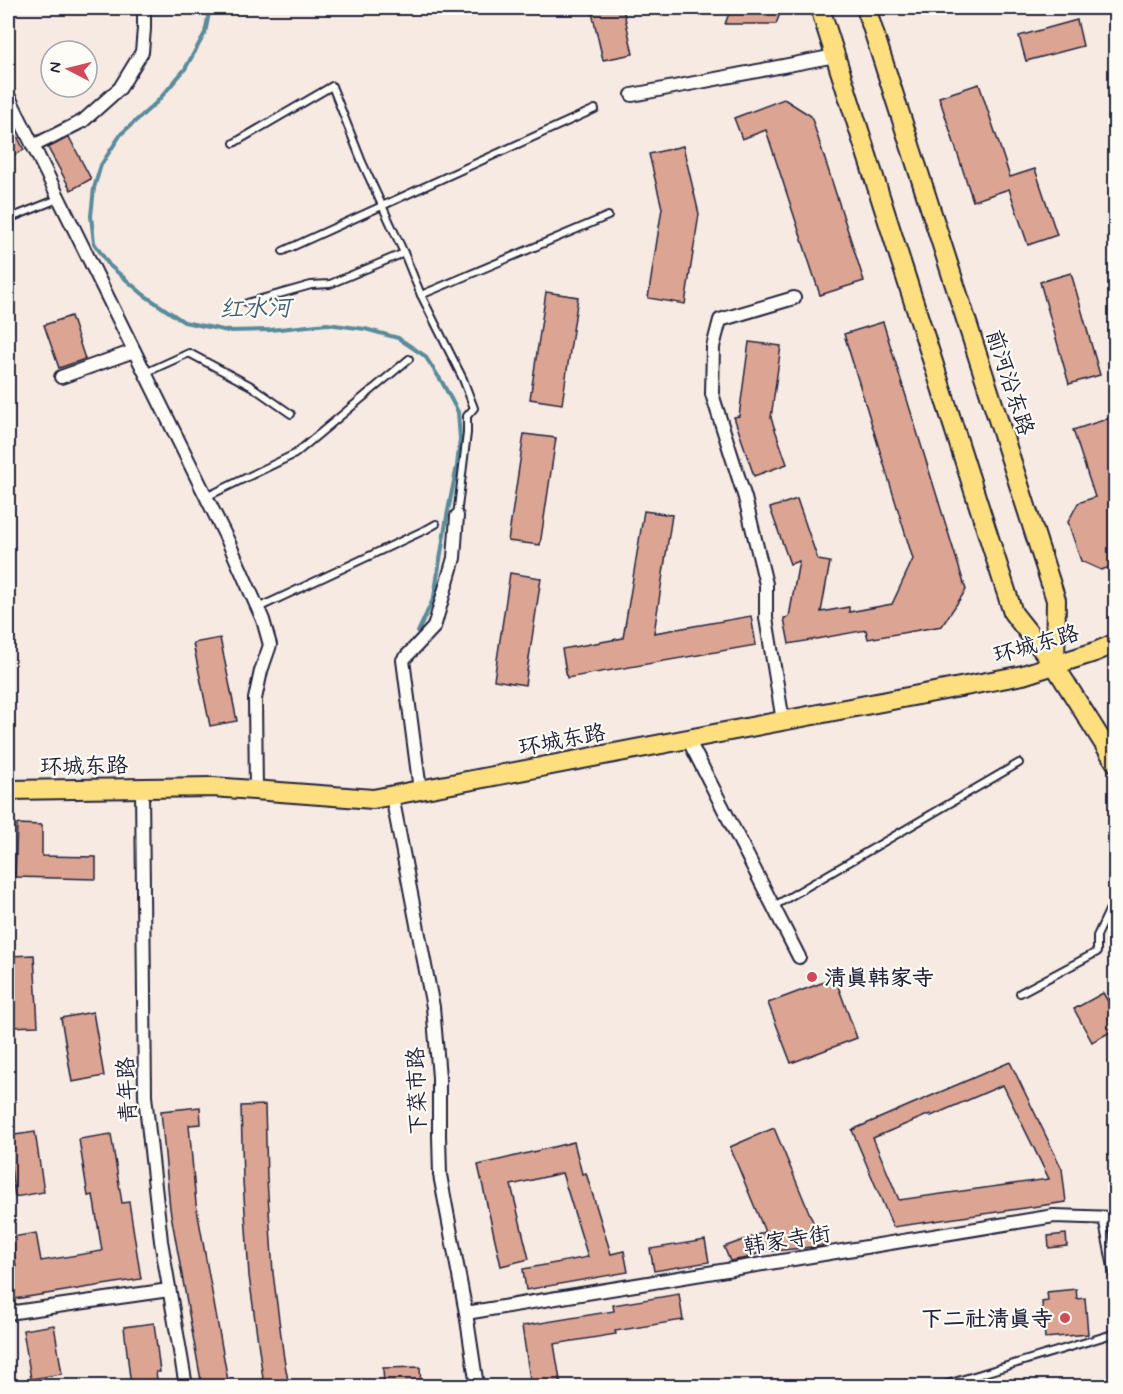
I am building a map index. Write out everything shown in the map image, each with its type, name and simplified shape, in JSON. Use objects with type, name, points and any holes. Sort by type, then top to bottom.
[{"type":"main road","points":[[820,8],[1013,613],[1055,666],[1116,763]]},
{"type":"main road","name":"前河沿东路","points":[[866,8],[1056,600],[1055,666]]},
{"type":"main road","name":"环城东路","points":[[8,790],[213,787],[373,800],[1023,675],[1055,666],[1116,643]]},
{"type":"street","points":[[33,146],[82,121],[120,88],[142,52],[144,8]]},
{"type":"street","points":[[632,95],[835,56]]},
{"type":"street","points":[[8,96],[228,541],[263,620],[270,645],[261,670],[255,699],[256,790]]},
{"type":"street","points":[[783,721],[766,618],[766,584],[745,498],[712,394],[713,347],[720,320],[794,298]]},
{"type":"street","points":[[61,377],[134,351]]},
{"type":"street","points":[[420,790],[403,660],[434,627],[454,558],[457,516]]},
{"type":"street","points":[[688,739],[799,957]]},
{"type":"street","name":"青年路","points":[[142,788],[145,1096],[160,1241],[186,1386]]},
{"type":"street","name":"下菜市路","points":[[392,796],[434,1007],[439,1077],[440,1175],[477,1386]]},
{"type":"street","name":"韩家寺街","points":[[466,1313],[1054,1216],[1116,1218]]},
{"type":"street","points":[[8,1313],[169,1290]]},
{"type":"lane","points":[[234,143],[332,86],[362,162],[421,295],[463,379],[474,408],[467,416],[457,516]]},
{"type":"lane","points":[[283,251],[595,109]]},
{"type":"lane","points":[[8,219],[58,199]]},
{"type":"lane","points":[[421,295],[608,216]]},
{"type":"lane","points":[[247,303],[311,285],[330,284],[404,253]]},
{"type":"lane","points":[[145,374],[189,352],[251,386],[291,414]]},
{"type":"lane","points":[[206,497],[295,454],[409,359]]},
{"type":"lane","points":[[258,608],[436,524]]},
{"type":"lane","points":[[773,906],[1019,763]]},
{"type":"lane","points":[[1020,993],[1097,952],[1097,936],[1112,904],[1116,902]]},
{"type":"lane","points":[[1102,1218],[1116,1287]]},
{"type":"lane","points":[[941,1386],[1116,1333]]},
{"type":"building","points":[[591,8],[623,8],[633,54],[603,60]]},
{"type":"building","points":[[731,8],[782,8],[776,24],[725,24]]},
{"type":"building","points":[[1077,20],[1083,46],[1026,61],[1019,36]]},
{"type":"building","points":[[979,84],[1010,177],[1035,169],[1057,235],[1028,245],[1009,189],[973,201],[939,97]]},
{"type":"building","points":[[784,99],[811,116],[864,281],[820,295],[766,130],[742,139],[734,118]]},
{"type":"building","points":[[8,117],[24,150],[8,158]]},
{"type":"building","points":[[69,137],[91,179],[71,190],[48,148]]},
{"type":"building","points":[[683,146],[699,214],[685,304],[648,298],[662,208],[649,154]]},
{"type":"building","points":[[1071,273],[1100,375],[1069,384],[1040,282]]},
{"type":"building","points":[[546,292],[578,297],[562,404],[530,399]]},
{"type":"building","points":[[71,316],[85,359],[59,368],[44,325]]},
{"type":"building","points":[[883,322],[966,590],[942,626],[868,639],[866,630],[789,644],[784,618],[789,617],[799,561],[790,564],[770,508],[797,499],[818,560],[830,562],[821,612],[849,607],[849,612],[892,604],[913,559],[844,334]]},
{"type":"building","points":[[749,342],[781,346],[771,418],[787,464],[754,476],[734,417],[739,416]]},
{"type":"building","points":[[1116,416],[1116,565],[1101,570],[1081,561],[1068,522],[1078,503],[1095,497],[1073,430]]},
{"type":"building","points":[[524,434],[556,438],[540,545],[508,541]]},
{"type":"building","points":[[644,511],[672,515],[654,633],[751,616],[756,645],[567,678],[562,649],[623,638]]},
{"type":"building","points":[[510,573],[541,578],[525,685],[494,680]]},
{"type":"building","points":[[220,638],[237,721],[210,726],[193,643]]},
{"type":"building","points":[[17,824],[42,825],[42,856],[96,857],[96,879],[15,877]]},
{"type":"building","points":[[34,955],[38,1026],[8,1027],[8,956]]},
{"type":"building","points":[[835,978],[857,1038],[791,1063],[768,1003]]},
{"type":"building","points":[[1103,993],[1116,1015],[1116,1029],[1092,1042],[1074,1009]]},
{"type":"building","points":[[93,1012],[104,1076],[72,1082],[61,1018]]},
{"type":"building","points":[[1010,1062],[1062,1169],[1066,1202],[893,1227],[852,1130]],"holes":[[[1003,1085],[1049,1179],[899,1200],[873,1138]]]},
{"type":"building","points":[[265,1105],[273,1273],[289,1386],[264,1386],[249,1276],[241,1106]]},
{"type":"building","points":[[200,1107],[201,1124],[189,1125],[196,1204],[229,1386],[202,1386],[170,1209],[161,1111]]},
{"type":"building","points":[[774,1128],[823,1246],[773,1251],[772,1248],[747,1258],[730,1261],[724,1247],[765,1232],[730,1147]]},
{"type":"building","points":[[35,1132],[44,1192],[15,1197],[8,1136]]},
{"type":"building","points":[[111,1134],[122,1203],[129,1202],[141,1279],[8,1300],[8,1268],[16,1267],[12,1237],[36,1233],[41,1261],[102,1251],[93,1195],[88,1196],[79,1139]]},
{"type":"building","points":[[574,1142],[582,1174],[586,1173],[611,1254],[624,1251],[628,1272],[526,1290],[523,1269],[588,1257],[562,1173],[511,1185],[529,1259],[501,1266],[478,1165]]},
{"type":"building","points":[[1066,1234],[1067,1246],[1049,1248],[1048,1236]]},
{"type":"building","points":[[705,1240],[709,1262],[654,1271],[650,1249]]},
{"type":"building","name":"下二社清真寺","points":[[1076,1289],[1077,1299],[1085,1298],[1088,1334],[1045,1338],[1042,1302],[1048,1301],[1047,1292]]},
{"type":"building","points":[[679,1294],[683,1320],[554,1344],[561,1386],[531,1386],[522,1326],[614,1311],[613,1305]]},
{"type":"building","points":[[154,1323],[160,1372],[156,1372],[158,1386],[131,1386],[124,1327]]},
{"type":"building","points":[[54,1325],[62,1374],[31,1379],[23,1330]]},
{"type":"building","points":[[420,1367],[421,1386],[384,1386],[383,1368]]},
{"type":"waterway","name":"红水河","points":[[210,8],[205,33],[185,69],[157,102],[121,134],[101,165],[94,188],[91,216],[94,243],[109,265],[144,295],[184,322],[228,331],[270,330],[327,324],[365,329],[398,338],[425,356],[458,412],[460,439],[434,597],[418,632]]},
{"type":"place","name":"清真韩家寺","points":[[812,977]]},
{"type":"place","name":"下二社清真寺","points":[[1065,1318]]}]
